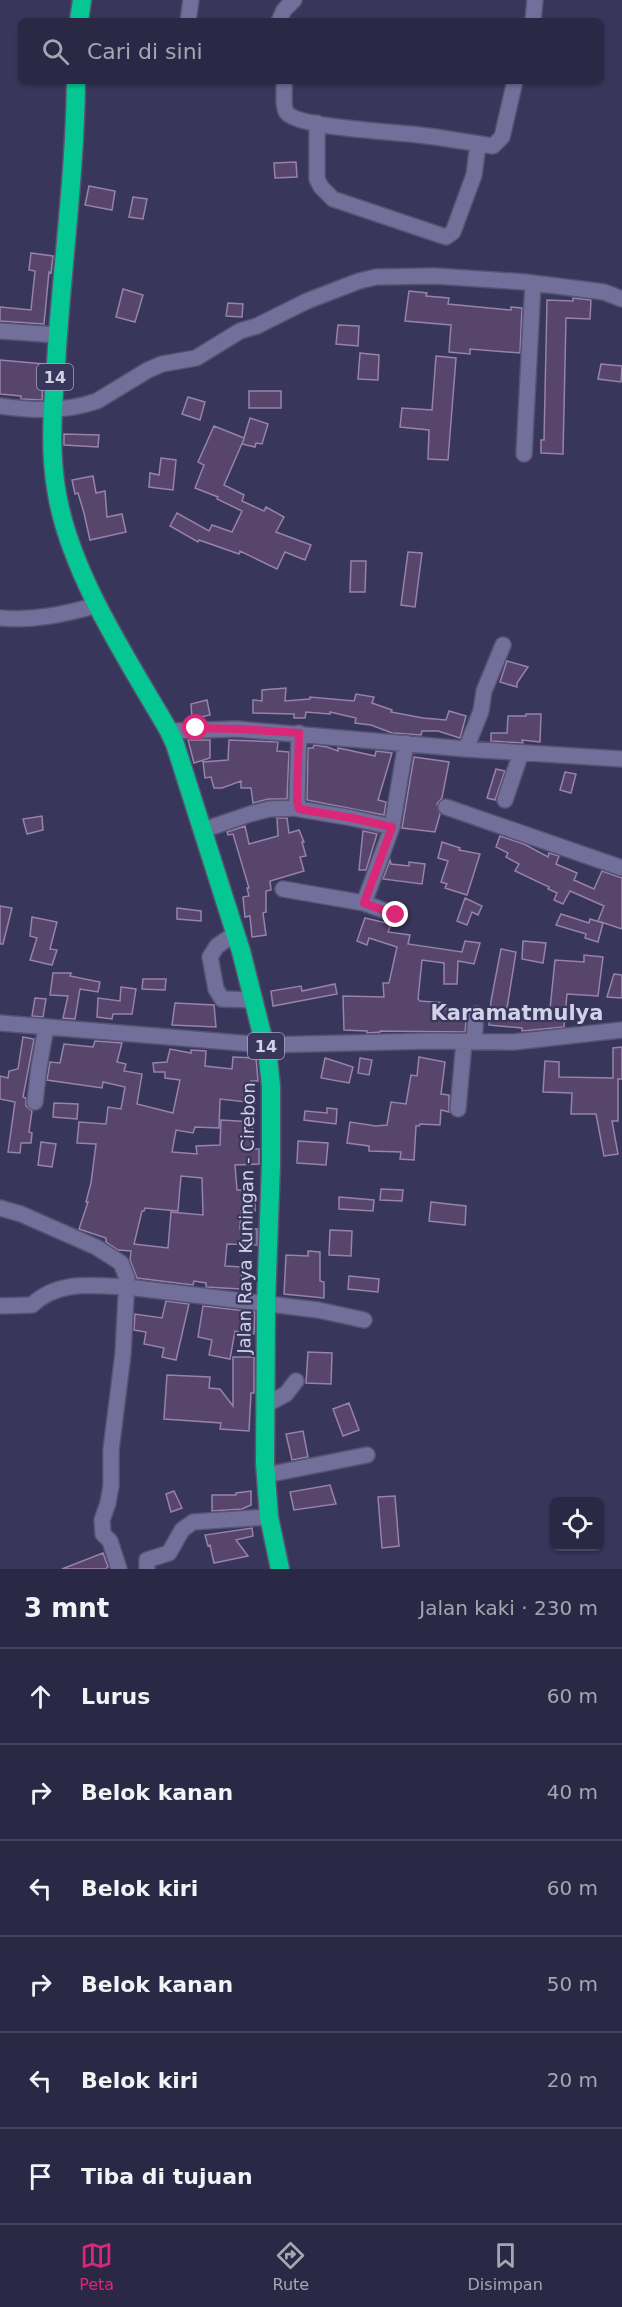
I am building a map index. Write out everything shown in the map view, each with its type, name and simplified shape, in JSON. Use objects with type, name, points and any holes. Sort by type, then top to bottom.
[{"type":"highway","points":[[80,18],[82,0]]},
{"type":"highway","name":"Jalan Raya Kuningan - Cirebon","points":[[76,84],[73,169],[53,410],[57,494],[65,527],[87,585],[169,731],[236,933],[265,1045],[271,1086],[266,1303],[266,1469],[269,1517],[278,1561]]},
{"type":"street","points":[[188,18],[191,0]]},
{"type":"street","points":[[280,18],[284,10],[294,0]]},
{"type":"street","points":[[533,18],[535,0]]},
{"type":"street","points":[[284,84],[286,112],[298,119],[493,146],[502,137],[514,84]]},
{"type":"street","points":[[317,123],[317,179],[321,187],[333,199],[446,237],[453,232],[474,175],[478,144]]},
{"type":"street","points":[[0,406],[26,410],[53,410],[97,401],[148,370],[162,364],[196,358],[240,331],[257,326],[307,301],[359,281],[396,275],[533,283],[604,292],[622,299]]},
{"type":"street","points":[[524,454],[533,283]]},
{"type":"street","points":[[0,332],[58,335]]},
{"type":"street","points":[[0,618],[26,620],[59,616],[98,605]]},
{"type":"street","points":[[466,750],[481,711],[483,696],[503,645]]},
{"type":"street","points":[[169,731],[237,729],[466,750],[622,759]]},
{"type":"street","points":[[298,808],[299,733]]},
{"type":"street","points":[[364,903],[392,827],[406,743]]},
{"type":"street","points":[[505,800],[521,753]]},
{"type":"street","points":[[446,807],[622,868]]},
{"type":"street","points":[[203,830],[269,809],[298,808],[392,827]]},
{"type":"street","points":[[283,889],[364,903],[396,915]]},
{"type":"street","points":[[236,933],[217,946],[210,957],[216,989],[222,999],[254,1000]]},
{"type":"street","points":[[458,1109],[476,1014]]},
{"type":"street","points":[[0,1023],[265,1045],[544,1041],[622,1030]]},
{"type":"street","points":[[35,1102],[46,1027]]},
{"type":"street","points":[[0,1208],[21,1214],[96,1247],[121,1263],[132,1287],[111,1450],[110,1497],[101,1524],[103,1534],[110,1541],[118,1568]]},
{"type":"street","points":[[0,1306],[32,1305],[41,1296],[71,1286],[132,1287],[318,1310],[364,1320]]},
{"type":"street","points":[[265,1412],[286,1394],[296,1381]]},
{"type":"street","points":[[266,1469],[367,1455]]},
{"type":"street","points":[[147,1569],[147,1560],[166,1555],[173,1549],[182,1530],[193,1522],[269,1517]]},
{"type":"building","points":[[296,162],[297,177],[275,178],[274,163]]},
{"type":"building","points":[[89,186],[115,191],[112,210],[85,205]]},
{"type":"building","points":[[133,197],[147,199],[143,219],[129,217]]},
{"type":"building","points":[[31,253],[53,256],[51,273],[49,272],[44,324],[0,321],[0,307],[31,310],[35,271],[29,270]]},
{"type":"building","points":[[123,289],[143,295],[135,322],[116,317]]},
{"type":"building","points":[[409,291],[427,293],[426,296],[449,298],[448,304],[511,310],[511,307],[522,308],[520,353],[470,349],[470,354],[449,352],[451,325],[405,321]]},
{"type":"building","points":[[573,298],[591,300],[590,319],[566,318],[563,454],[541,453],[541,440],[544,440],[547,300],[573,301]]},
{"type":"building","points":[[228,303],[243,304],[242,317],[226,316]]},
{"type":"building","points":[[338,325],[359,326],[358,346],[336,344]]},
{"type":"building","points":[[360,353],[379,355],[378,380],[358,379]]},
{"type":"building","points":[[436,356],[456,358],[448,460],[428,459],[429,430],[400,427],[402,408],[432,410]]},
{"type":"building","points":[[0,360],[44,364],[42,400],[21,399],[21,396],[0,394]]},
{"type":"building","points":[[601,364],[622,366],[621,382],[598,379]]},
{"type":"building","points":[[249,391],[281,391],[281,408],[249,408]]},
{"type":"building","points":[[188,397],[205,402],[200,420],[182,414]]},
{"type":"building","points":[[250,418],[268,424],[262,444],[256,443],[255,447],[242,444],[244,439],[224,485],[244,495],[242,501],[264,511],[266,507],[284,517],[276,532],[311,545],[305,560],[285,552],[277,569],[240,551],[239,554],[199,540],[198,542],[170,526],[177,513],[209,531],[212,525],[232,532],[242,511],[217,499],[218,497],[195,488],[204,465],[198,462],[214,426],[244,438]]},
{"type":"building","points":[[64,434],[99,435],[98,447],[64,445]]},
{"type":"building","points":[[161,458],[176,460],[173,490],[149,487],[150,473],[159,475]]},
{"type":"building","points":[[93,476],[96,493],[105,491],[107,517],[122,514],[126,532],[90,540],[78,493],[75,494],[72,480]]},
{"type":"building","points":[[408,552],[422,553],[415,607],[401,605]]},
{"type":"building","points":[[351,561],[366,561],[365,592],[350,592]]},
{"type":"building","points":[[507,661],[528,667],[517,683],[517,687],[500,682]]},
{"type":"building","points":[[286,688],[285,701],[310,699],[310,697],[354,701],[356,694],[374,697],[372,703],[392,710],[391,712],[446,720],[449,711],[466,716],[460,738],[438,731],[422,731],[421,735],[392,733],[371,725],[355,723],[356,718],[330,712],[330,714],[306,712],[305,718],[294,718],[294,714],[253,713],[253,700],[262,701],[262,690]]},
{"type":"building","points":[[207,700],[210,715],[192,719],[191,704]]},
{"type":"building","points":[[526,714],[541,714],[540,742],[491,741],[491,733],[507,733],[508,716],[526,716]]},
{"type":"building","points":[[188,740],[210,740],[210,758],[194,763]]},
{"type":"building","points":[[229,740],[278,742],[277,751],[289,752],[287,799],[268,799],[253,803],[251,788],[241,788],[241,781],[222,788],[214,788],[211,777],[205,778],[203,762],[228,760]]},
{"type":"building","points":[[314,745],[375,756],[376,751],[392,753],[378,800],[386,802],[384,815],[307,800],[308,748],[313,748]]},
{"type":"building","points":[[414,757],[449,762],[442,798],[437,804],[440,814],[435,832],[402,828]]},
{"type":"building","points":[[496,769],[505,771],[495,800],[487,798]]},
{"type":"building","points":[[565,772],[576,774],[571,793],[560,790]]},
{"type":"building","points":[[42,816],[43,830],[27,834],[23,819]]},
{"type":"building","points":[[277,818],[287,818],[289,833],[299,830],[306,856],[300,857],[304,871],[270,881],[271,890],[266,891],[266,912],[263,913],[266,935],[252,937],[250,916],[245,917],[243,897],[249,896],[247,888],[249,888],[233,834],[228,835],[227,832],[245,826],[249,844],[278,836]]},
{"type":"building","points":[[363,831],[377,834],[366,870],[359,870]]},
{"type":"building","points":[[500,836],[524,844],[548,857],[549,853],[559,856],[556,864],[577,873],[574,880],[594,889],[602,871],[622,878],[622,929],[598,921],[604,906],[570,891],[563,904],[554,900],[557,893],[548,889],[549,887],[515,871],[519,864],[506,857],[508,853],[496,847]]},
{"type":"building","points":[[442,842],[460,848],[459,850],[480,854],[467,895],[445,888],[447,884],[441,882],[448,861],[438,858]]},
{"type":"building","points":[[390,860],[391,864],[409,866],[409,862],[425,864],[422,884],[383,879]]},
{"type":"building","points":[[465,898],[482,906],[478,915],[472,912],[467,925],[457,921]]},
{"type":"building","points":[[0,906],[12,908],[3,944],[0,944]]},
{"type":"building","points":[[177,908],[201,911],[201,921],[177,919]]},
{"type":"building","points":[[561,914],[589,923],[590,919],[603,923],[598,942],[585,938],[586,934],[556,925]]},
{"type":"building","points":[[32,917],[57,922],[50,949],[57,950],[52,965],[30,960],[37,938],[30,936]]},
{"type":"building","points":[[365,918],[391,924],[388,932],[410,935],[408,944],[462,952],[465,941],[480,943],[474,964],[458,961],[457,984],[444,984],[444,963],[422,960],[418,999],[447,1003],[446,1009],[467,1010],[465,1032],[380,1031],[367,1033],[367,1031],[344,1030],[343,996],[384,997],[383,983],[389,983],[397,947],[369,938],[367,945],[357,941]]},
{"type":"building","points":[[523,941],[546,943],[543,963],[522,959]]},
{"type":"building","points":[[501,949],[516,952],[507,1008],[519,1009],[518,1017],[549,1019],[555,960],[584,962],[584,955],[603,957],[598,996],[567,994],[564,1027],[522,1031],[522,1028],[489,1025]]},
{"type":"building","points":[[53,973],[71,973],[70,976],[100,982],[98,992],[80,989],[75,1019],[63,1018],[68,996],[50,995]]},
{"type":"building","points":[[614,974],[622,975],[622,998],[607,997]]},
{"type":"building","points":[[143,979],[166,979],[165,990],[142,989]]},
{"type":"building","points":[[335,984],[337,994],[273,1006],[271,991],[301,986],[302,991]]},
{"type":"building","points":[[121,987],[136,989],[132,1014],[113,1014],[112,1019],[97,1017],[98,998],[120,1001]]},
{"type":"building","points":[[35,998],[46,999],[43,1017],[32,1016]]},
{"type":"building","points":[[175,1003],[214,1005],[216,1027],[172,1025]]},
{"type":"building","points":[[23,1037],[34,1039],[23,1097],[26,1098],[26,1106],[32,1111],[29,1132],[32,1133],[31,1143],[21,1143],[20,1153],[8,1152],[15,1102],[0,1099],[0,1076],[8,1078],[9,1071],[18,1069]]},
{"type":"building","points":[[95,1041],[122,1043],[117,1062],[126,1064],[124,1071],[142,1074],[137,1104],[173,1113],[180,1080],[165,1078],[165,1072],[154,1072],[153,1063],[167,1062],[170,1049],[191,1053],[191,1050],[206,1051],[205,1066],[232,1069],[233,1057],[256,1058],[258,1081],[251,1081],[255,1103],[220,1099],[219,1128],[195,1127],[193,1133],[176,1130],[172,1152],[197,1154],[196,1146],[220,1145],[221,1120],[253,1122],[251,1149],[259,1149],[259,1164],[235,1165],[237,1190],[246,1190],[246,1196],[255,1196],[255,1211],[241,1211],[240,1229],[257,1229],[257,1245],[227,1244],[225,1266],[242,1267],[241,1289],[206,1287],[206,1283],[194,1281],[193,1285],[137,1278],[130,1260],[131,1251],[118,1250],[106,1242],[106,1238],[79,1229],[88,1202],[86,1202],[96,1144],[77,1143],[79,1122],[106,1124],[108,1107],[121,1109],[125,1087],[103,1082],[102,1088],[47,1080],[50,1062],[60,1063],[64,1044],[93,1047]],"holes":[[[181,1176],[202,1178],[203,1215],[171,1212],[168,1248],[134,1244],[142,1211],[145,1208],[178,1211]]]},
{"type":"building","points":[[622,1047],[622,1079],[618,1079],[618,1121],[612,1121],[618,1154],[604,1156],[596,1114],[571,1114],[572,1093],[543,1092],[545,1061],[559,1062],[559,1077],[613,1078],[613,1048]]},
{"type":"building","points":[[419,1057],[445,1062],[441,1094],[449,1095],[449,1112],[441,1110],[440,1125],[420,1124],[416,1126],[414,1160],[400,1159],[401,1152],[369,1151],[369,1146],[347,1143],[350,1122],[376,1126],[387,1125],[391,1102],[406,1104],[411,1075],[417,1076]]},
{"type":"building","points":[[325,1058],[353,1067],[349,1083],[321,1078]]},
{"type":"building","points":[[360,1058],[372,1060],[369,1075],[358,1073]]},
{"type":"building","points":[[54,1103],[78,1104],[77,1119],[53,1117]]},
{"type":"building","points":[[327,1108],[337,1109],[336,1124],[304,1120],[305,1111],[327,1113]]},
{"type":"building","points":[[298,1141],[328,1143],[326,1165],[297,1163]]},
{"type":"building","points":[[41,1142],[56,1144],[52,1167],[38,1165]]},
{"type":"building","points":[[381,1189],[403,1190],[402,1201],[380,1200]]},
{"type":"building","points":[[339,1197],[374,1200],[373,1211],[339,1209]]},
{"type":"building","points":[[431,1202],[466,1206],[465,1225],[429,1221]]},
{"type":"building","points":[[330,1230],[352,1231],[351,1256],[329,1255]]},
{"type":"building","points":[[308,1251],[320,1252],[320,1281],[324,1282],[324,1298],[284,1294],[286,1255],[308,1256]]},
{"type":"building","points":[[349,1276],[379,1279],[378,1292],[348,1289]]},
{"type":"building","points":[[166,1301],[189,1304],[176,1360],[162,1357],[164,1348],[144,1344],[146,1332],[134,1330],[135,1314],[162,1318]]},
{"type":"building","points":[[203,1306],[255,1312],[254,1334],[235,1331],[230,1359],[209,1355],[212,1340],[198,1337]]},
{"type":"building","points":[[308,1352],[332,1353],[331,1384],[306,1383]]},
{"type":"building","points":[[233,1357],[254,1357],[254,1393],[251,1393],[249,1431],[220,1429],[221,1423],[164,1419],[167,1375],[210,1377],[209,1388],[220,1389],[233,1406]]},
{"type":"building","points":[[349,1403],[359,1430],[343,1436],[333,1409]]},
{"type":"building","points":[[303,1431],[308,1457],[292,1460],[286,1434]]},
{"type":"building","points":[[330,1485],[336,1504],[294,1510],[290,1492]]},
{"type":"building","points":[[174,1491],[182,1508],[171,1512],[166,1494]]},
{"type":"building","points":[[251,1491],[251,1505],[242,1509],[212,1511],[212,1495],[236,1495],[236,1493]]},
{"type":"building","points":[[395,1496],[399,1546],[382,1548],[378,1497]]},
{"type":"building","points":[[252,1528],[253,1536],[236,1540],[248,1556],[214,1563],[205,1535]]},
{"type":"building","points":[[103,1553],[108,1567],[105,1569],[62,1569]]},
{"type":"district","name":"Karamatmulya","points":[[517,1013]]},
{"type":"route","points":[[196,728],[299,733],[297,800],[299,809],[330,813],[392,827],[364,903],[396,915]]}]
